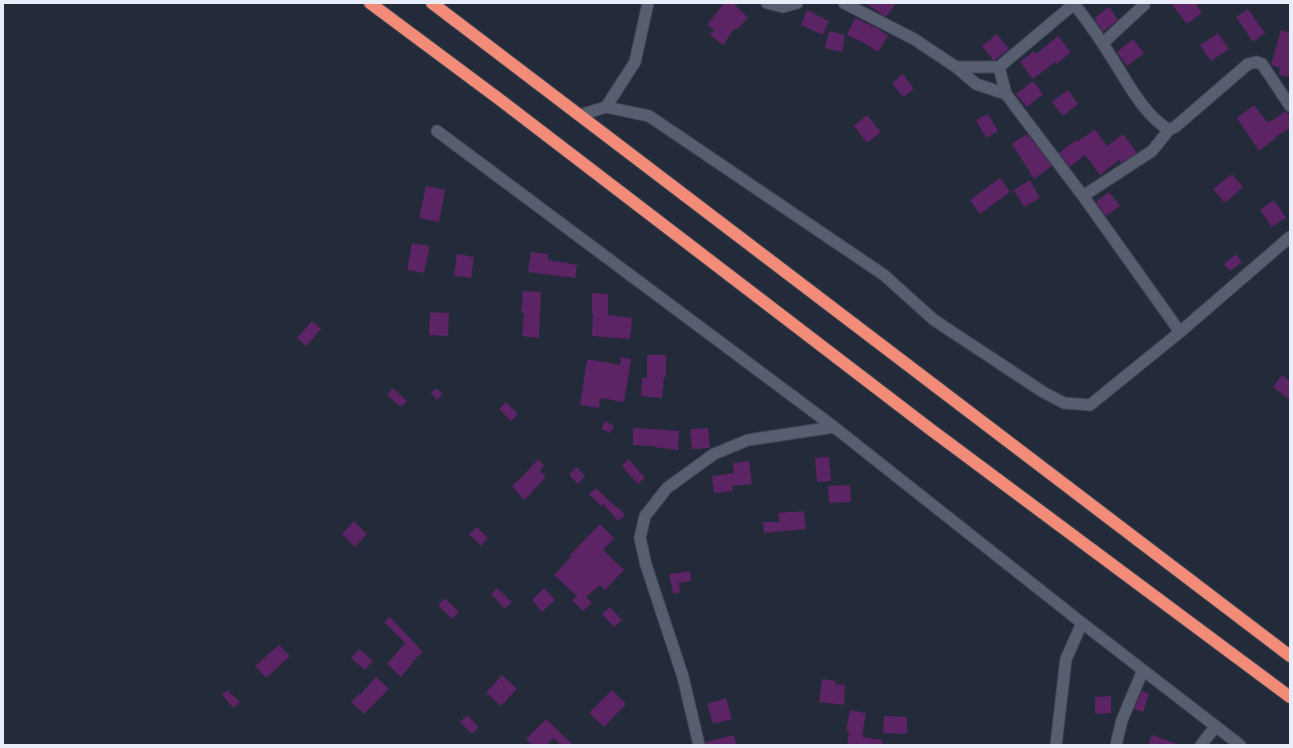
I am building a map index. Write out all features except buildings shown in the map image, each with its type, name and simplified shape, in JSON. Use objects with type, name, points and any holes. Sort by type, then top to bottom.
[{"type":"highway","points":[[370,3],[499,99],[930,429],[1290,697]]},
{"type":"highway","points":[[432,3],[580,114],[1290,656]]},
{"type":"street","points":[[606,107],[635,62],[648,3]]},
{"type":"street","points":[[767,3],[783,7],[797,3]]},
{"type":"street","points":[[844,3],[914,39],[956,67],[976,84],[1006,94]]},
{"type":"street","points":[[956,67],[999,67],[1074,4],[1102,43],[1138,100],[1162,126],[1169,130]]},
{"type":"street","points":[[1102,43],[1145,4]]},
{"type":"street","points":[[1083,196],[1152,151],[1169,130],[1175,127],[1248,64],[1256,62],[1262,64],[1290,106]]},
{"type":"street","points":[[999,67],[1006,94],[1083,196],[1180,332]]},
{"type":"street","points":[[580,114],[606,107],[649,116],[884,275],[934,320],[1043,392],[1064,403],[1090,405],[1180,332],[1290,236]]},
{"type":"street","points":[[437,131],[834,427],[1240,745]]},
{"type":"street","points":[[700,745],[683,677],[646,565],[640,538],[645,516],[667,488],[714,454],[748,440],[834,427]]},
{"type":"street","points":[[1056,745],[1066,659],[1082,622]]},
{"type":"street","points":[[1116,745],[1122,720],[1144,670]]},
{"type":"street","points":[[1201,745],[1216,726]]}]
